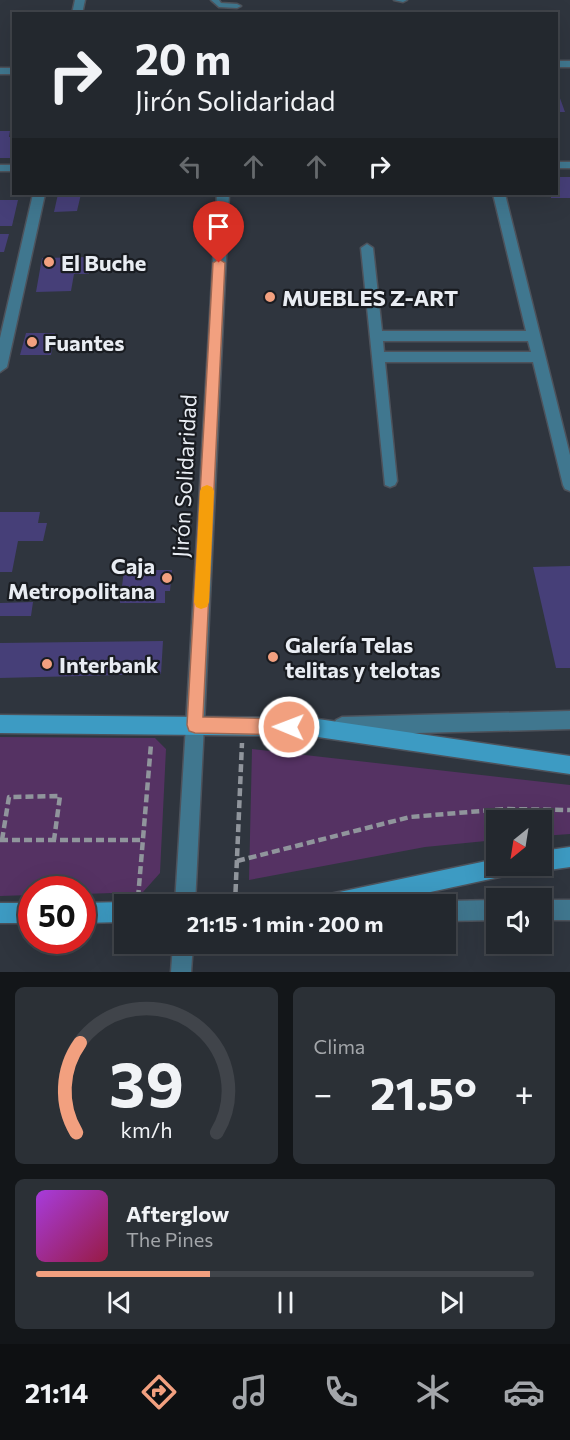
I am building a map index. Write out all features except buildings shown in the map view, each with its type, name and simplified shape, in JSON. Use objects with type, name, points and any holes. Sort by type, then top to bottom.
[{"type":"main road","points":[[0,723],[311,727],[570,765]]},
{"type":"main road","points":[[552,860],[570,857]]},
{"type":"main road","points":[[378,894],[486,871]]},
{"type":"main road","points":[[96,913],[114,912]]},
{"type":"main road","points":[[0,913],[18,913]]},
{"type":"street","points":[[0,367],[39,195]]},
{"type":"street","name":"Jirón Solidaridad","points":[[186,894],[223,195]]},
{"type":"street","points":[[499,195],[570,484]]},
{"type":"street","points":[[368,248],[390,482]]},
{"type":"street","points":[[376,336],[534,336]]},
{"type":"street","points":[[378,357],[539,357]]},
{"type":"street","points":[[311,727],[570,720]]},
{"type":"street","points":[[456,911],[486,910]]},
{"type":"street","points":[[552,910],[570,910]]},
{"type":"street","points":[[182,972],[183,954]]},
{"type":"lane","points":[[215,0],[219,5],[238,7]]},
{"type":"lane","points":[[398,0],[403,0]]},
{"type":"path","points":[[139,894],[153,725]]},
{"type":"path","points":[[235,894],[243,726]]},
{"type":"path","points":[[54,840],[60,796],[9,797],[1,840],[54,840],[143,840]]},
{"type":"path","points":[[237,861],[410,817],[505,809],[570,810]]},
{"type":"shaded area","points":[[0,737],[155,738],[166,749],[160,873],[143,892],[96,894],[96,876],[18,876],[18,895],[0,896]]},
{"type":"shaded area","points":[[252,749],[570,785],[570,834],[552,835],[552,810],[486,810],[486,841],[425,847],[249,880]]},
{"type":"slow traffic","points":[[201,602],[207,491]]},
{"type":"place","name":"El Buche","points":[[49,262]]},
{"type":"place","name":"MUEBLES Z-ART","points":[[270,297]]},
{"type":"place","name":"Fuantes","points":[[32,342]]},
{"type":"place","name":"Caja Metropolitana","points":[[167,578]]},
{"type":"place","name":"Galería Telas telitas y telotas","points":[[273,657]]},
{"type":"place","name":"Interbank","points":[[47,664]]},
{"type":"route","points":[[219,263],[195,725],[289,727]]}]
